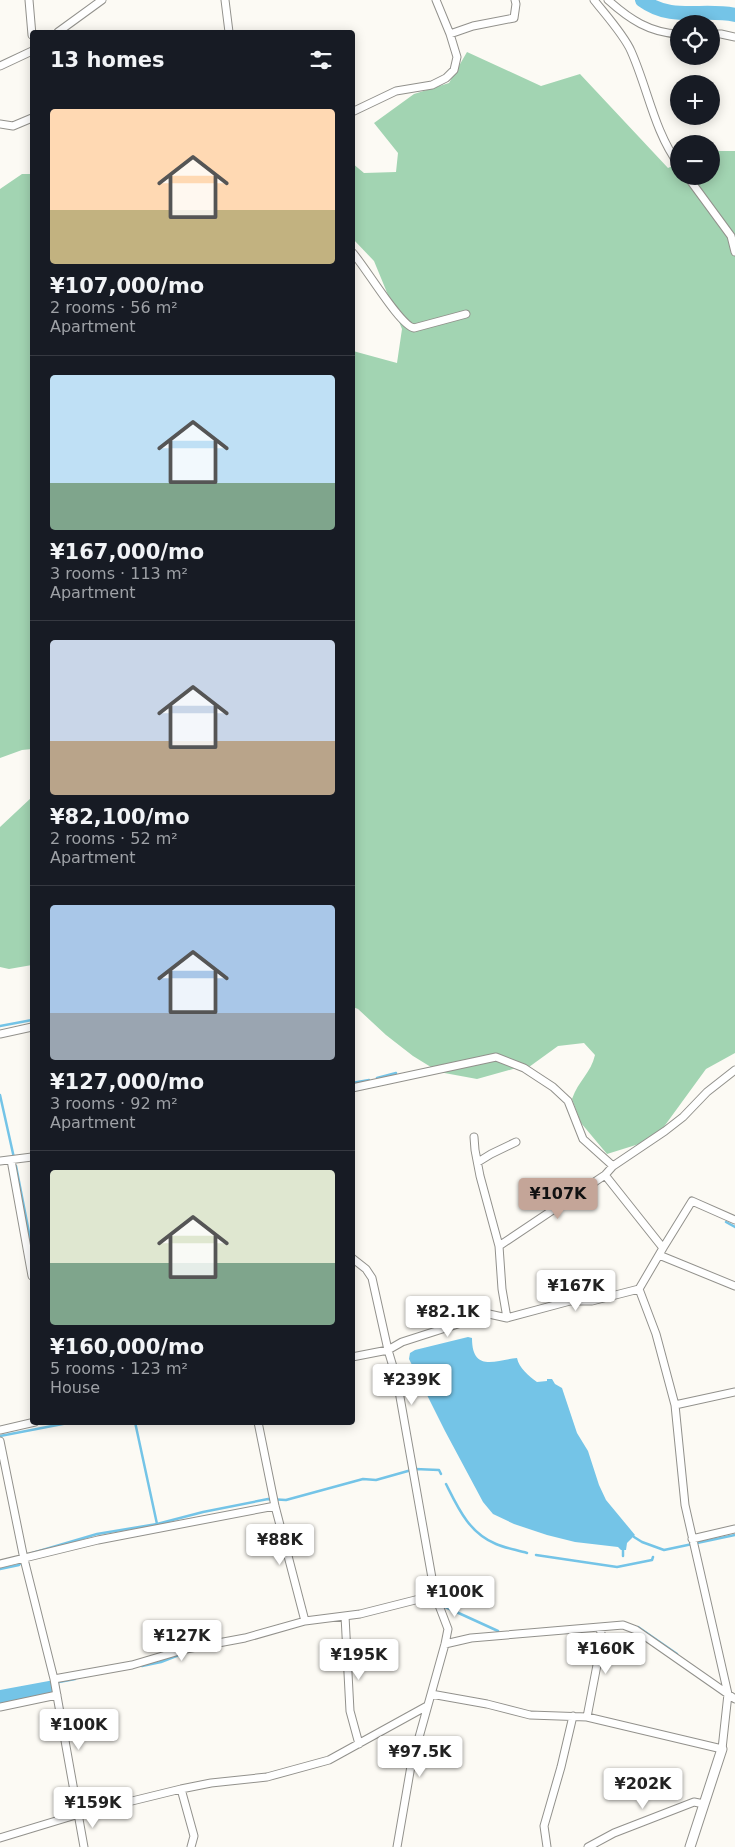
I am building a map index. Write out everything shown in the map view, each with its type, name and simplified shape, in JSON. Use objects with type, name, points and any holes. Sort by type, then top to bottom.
[{"type":"street","points":[[29,0],[32,30]]},
{"type":"street","points":[[61,30],[102,0]]},
{"type":"street","points":[[225,0],[229,30]]},
{"type":"street","points":[[355,111],[396,91],[432,85],[446,78],[454,70],[456,57],[450,34],[436,0]]},
{"type":"street","points":[[450,34],[473,26],[514,18],[515,0]]},
{"type":"street","points":[[594,0],[630,49],[654,119],[670,152]]},
{"type":"street","points":[[608,0],[621,12],[647,28],[670,33]]},
{"type":"street","points":[[720,34],[735,37]]},
{"type":"street","points":[[0,66],[30,52]]},
{"type":"street","points":[[0,124],[13,126],[30,119]]},
{"type":"street","points":[[694,185],[731,236],[735,252]]},
{"type":"street","points":[[355,256],[409,327],[414,328],[466,314]]},
{"type":"street","points":[[0,1034],[30,1027]]},
{"type":"street","points":[[355,1087],[496,1057],[524,1068],[553,1087],[568,1101],[583,1139],[613,1166]]},
{"type":"street","points":[[500,1246],[605,1175],[613,1166],[665,1131],[683,1117],[707,1092],[735,1070]]},
{"type":"street","points":[[474,1137],[475,1150],[500,1246],[502,1289],[507,1318]]},
{"type":"street","points":[[478,1162],[516,1142]]},
{"type":"street","points":[[0,1161],[30,1157]]},
{"type":"street","points":[[11,1160],[30,1265]]},
{"type":"street","points":[[605,1175],[661,1252],[735,1286]]},
{"type":"street","points":[[355,1356],[388,1350],[402,1342],[488,1314],[507,1318],[570,1302],[592,1301],[639,1288],[692,1201],[735,1220]]},
{"type":"street","points":[[355,1260],[366,1269],[372,1278],[388,1350],[397,1380],[435,1595],[448,1629],[411,1766],[396,1847]]},
{"type":"street","points":[[639,1288],[656,1334],[676,1405],[685,1505],[728,1694],[722,1749],[690,1847]]},
{"type":"street","points":[[676,1405],[735,1392]]},
{"type":"street","points":[[0,1430],[30,1423]]},
{"type":"street","points":[[259,1425],[276,1506],[305,1620]]},
{"type":"street","points":[[0,1441],[24,1559],[55,1680],[84,1847]]},
{"type":"street","points":[[0,1564],[98,1540],[276,1506]]},
{"type":"street","points":[[692,1539],[735,1529]]},
{"type":"street","points":[[55,1680],[132,1665],[186,1649],[245,1638],[305,1620],[345,1617],[435,1595]]},
{"type":"street","points":[[345,1617],[350,1711],[359,1744]]},
{"type":"street","points":[[445,1644],[471,1638],[601,1629],[623,1625],[636,1630],[735,1699]]},
{"type":"street","points":[[587,1717],[602,1639],[601,1629]]},
{"type":"street","points":[[0,1707],[57,1693]]},
{"type":"street","points":[[431,1694],[487,1704],[530,1715],[587,1717],[722,1749]]},
{"type":"street","points":[[0,1838],[79,1814],[181,1788],[267,1777],[329,1760],[427,1706]]},
{"type":"street","points":[[547,1847],[544,1826],[561,1767],[572,1716]]},
{"type":"street","points":[[181,1788],[194,1836],[191,1847]]},
{"type":"street","points":[[588,1847],[614,1833],[694,1802],[704,1804]]},
{"type":"green space","points":[[467,52],[541,86],[580,74],[668,168],[670,167],[670,185],[720,185],[720,151],[735,151],[735,1053],[706,1069],[655,1139],[607,1154],[581,1123],[572,1099],[591,1067],[595,1055],[584,1043],[558,1046],[529,1067],[513,1069],[477,1079],[439,1072],[413,1056],[355,1008],[355,352],[397,363],[402,329],[374,261],[355,241],[355,166],[364,173],[396,172],[398,153],[374,123],[414,94],[449,83]]},
{"type":"green space","points":[[22,174],[30,174],[30,749],[0,758],[0,189]]},
{"type":"green space","points":[[30,799],[30,965],[9,969],[0,967],[0,827]]},
{"type":"water","points":[[468,1337],[472,1338],[473,1349],[476,1356],[481,1360],[494,1362],[517,1358],[522,1368],[537,1382],[552,1379],[555,1384],[562,1388],[577,1433],[588,1451],[606,1500],[635,1535],[627,1543],[626,1550],[621,1550],[618,1547],[575,1542],[514,1524],[493,1514],[483,1502],[409,1359],[410,1353],[415,1350]]},
{"type":"waterway","points":[[642,0],[653,7],[676,13],[723,13],[735,15]]},
{"type":"waterway","points":[[0,1026],[30,1020]]},
{"type":"waterway","points":[[377,1078],[396,1073]]},
{"type":"waterway","points":[[355,1082],[369,1080]]},
{"type":"waterway","points":[[0,1095],[14,1158]]},
{"type":"waterway","points":[[16,1166],[30,1238]]},
{"type":"waterway","points":[[726,1222],[735,1227]]},
{"type":"waterway","points":[[0,1436],[57,1425]]},
{"type":"waterway","points":[[136,1425],[157,1524]]},
{"type":"waterway","points":[[29,1554],[97,1534],[157,1524],[203,1512],[268,1499],[286,1500],[363,1479],[376,1480],[415,1469],[439,1470],[441,1474]]},
{"type":"waterway","points":[[446,1484],[465,1519],[478,1533],[496,1544],[527,1553]]},
{"type":"waterway","points":[[634,1537],[664,1550],[735,1535]]},
{"type":"waterway","points":[[623,1550],[623,1556]]},
{"type":"waterway","points":[[536,1555],[617,1567],[652,1560],[653,1557]]},
{"type":"waterway","points":[[0,1569],[19,1565],[23,1560]]},
{"type":"waterway","points":[[441,1605],[498,1631]]},
{"type":"waterway","points":[[638,1627],[677,1654]]},
{"type":"waterway","points":[[142,1666],[161,1662],[184,1653]]},
{"type":"waterway","points":[[50,1688],[59,1682],[75,1679]]},
{"type":"waterway","points":[[0,1697],[50,1688]]}]
